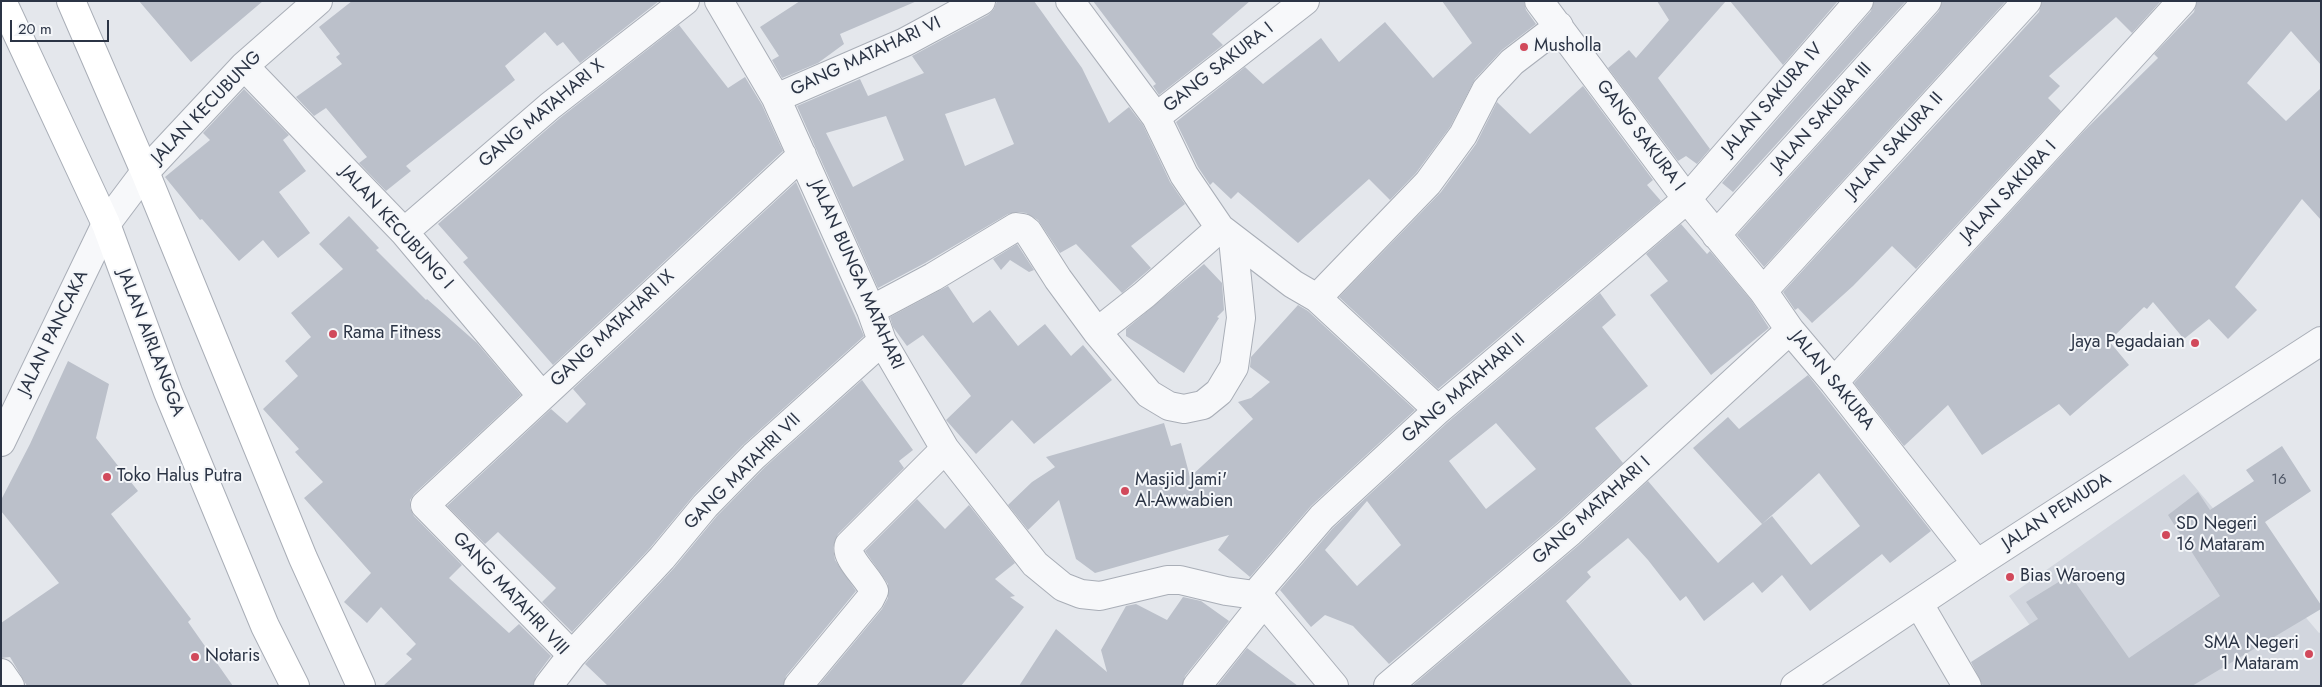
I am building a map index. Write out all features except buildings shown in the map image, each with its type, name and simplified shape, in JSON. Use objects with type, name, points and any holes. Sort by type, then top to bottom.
[{"type":"main road","name":"JALAN AIRLANGGA","points":[[2,1],[106,224],[168,392],[265,626],[295,686]]},
{"type":"main road","points":[[71,1],[145,172],[303,558],[361,686]]},
{"type":"street","name":"JALAN KECUBUNG","points":[[106,224],[145,172],[244,66],[318,1]]},
{"type":"street","name":"GANG MATAHARI X","points":[[404,232],[550,106],[685,1]]},
{"type":"street","name":"JALAN BUNGA MATAHARI","points":[[719,1],[776,98],[871,310],[882,341],[945,449],[1036,564],[1063,587],[1081,594],[1100,596],[1167,580],[1194,583],[1260,598]]},
{"type":"street","name":"GANG MATAHARI VI","points":[[776,98],[905,42],[981,1]]},
{"type":"street","points":[[1070,1],[1156,117],[1184,175],[1226,233],[1317,298],[1438,410]]},
{"type":"street","name":"GANG SAKURA I","points":[[1156,117],[1305,1]]},
{"type":"street","name":"GANG SAKURA I","points":[[1539,1],[1687,199]]},
{"type":"street","name":"JALAN SAKURA IV","points":[[1687,199],[1859,1]]},
{"type":"street","name":"JALAN SAKURA III","points":[[1716,235],[1927,1]]},
{"type":"street","name":"JALAN SAKURA II","points":[[1763,291],[2027,1]]},
{"type":"street","name":"JALAN SAKURA I","points":[[1834,382],[2182,1]]},
{"type":"street","points":[[1317,298],[1428,183],[1463,135],[1486,90],[1512,62],[1559,26]]},
{"type":"street","name":"JALAN KECUBUNG I","points":[[244,66],[404,232],[541,395]]},
{"type":"street","name":"GANG MATAHARI IX","points":[[425,505],[802,154]]},
{"type":"street","name":"JALAN SAKURA","points":[[1687,199],[1763,291],[1790,330],[1834,382],[1977,564]]},
{"type":"street","name":"GANG MATAHARI II","points":[[1197,686],[1260,598],[1322,517],[1438,410],[1687,199]]},
{"type":"street","name":"JALAN PANCAKA","points":[[1,442],[106,224]]},
{"type":"street","points":[[871,310],[933,277],[1016,227],[1023,228],[1028,232],[1058,279],[1097,332],[1149,394],[1170,406],[1184,409],[1203,405],[1219,392],[1234,368],[1241,318],[1226,233]]},
{"type":"street","points":[[1097,332],[1226,233]]},
{"type":"street","name":"GANG MATAHARI I","points":[[1388,686],[1570,532],[1790,330]]},
{"type":"street","name":"GANG MATAHRI VII","points":[[572,655],[662,558],[705,506],[740,471],[882,341]]},
{"type":"street","name":"JALAN PEMUDA","points":[[1795,686],[1977,564],[2321,341]]},
{"type":"street","points":[[798,686],[870,599],[874,591],[849,554],[849,545],[945,449]]},
{"type":"street","name":"GANG MATAHRI VIII","points":[[425,505],[572,655],[548,686]]},
{"type":"street","points":[[1260,598],[1334,686]]},
{"type":"street","points":[[1919,604],[1967,686]]},
{"type":"street","points":[[1,673],[10,686]]},
{"type":"shaded area","name":"SD Negeri 16 Mataram","points":[[2184,474],[2319,633],[2321,632],[2321,686],[2073,686],[2009,596]]},
{"type":"place","name":"Musholla","points":[[1524,47]]},
{"type":"place","name":"Rama Fitness","points":[[333,334]]},
{"type":"place","name":"Jaya Pegadaian","points":[[2195,343]]},
{"type":"place","name":"Toko Halus Putra","points":[[107,477]]},
{"type":"place","name":"Masjid Jami' Al-Awwabien","points":[[1125,491]]},
{"type":"place","name":"SD Negeri 16 Mataram","points":[[2166,535]]},
{"type":"place","name":"Bias Waroeng","points":[[2010,577]]},
{"type":"place","name":"SMA Negeri 1 Mataram","points":[[2309,654]]},
{"type":"place","name":"Notaris","points":[[195,657]]}]
